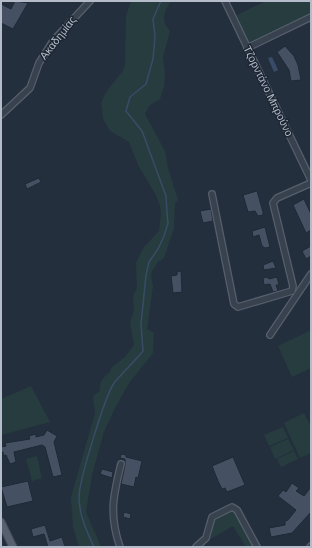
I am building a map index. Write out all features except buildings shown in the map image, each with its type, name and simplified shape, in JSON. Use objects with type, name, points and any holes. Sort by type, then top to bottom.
[{"type":"main road","points":[[1,522],[13,547]]},
{"type":"street","name":"Ακαδημίας","points":[[1,115],[30,88],[39,63],[53,41],[90,1]]},
{"type":"street","name":"Τζορντάνο Μπρούνο","points":[[225,1],[311,180]]},
{"type":"street","points":[[247,48],[311,17]]},
{"type":"street","points":[[212,194],[234,304],[238,307],[292,291],[293,286],[273,203],[275,199],[311,184]]},
{"type":"street","points":[[270,335],[311,274]]},
{"type":"street","points":[[120,547],[114,530],[112,516],[121,464]]},
{"type":"street","points":[[196,547],[206,538],[212,516],[232,507],[236,508],[257,547]]},
{"type":"green space","points":[[131,1],[171,1],[164,16],[165,24],[170,31],[163,57],[165,74],[164,87],[160,99],[149,106],[145,114],[165,151],[168,168],[178,200],[175,203],[174,228],[164,258],[158,262],[152,271],[151,277],[153,286],[147,329],[154,333],[153,353],[129,383],[114,410],[104,432],[92,475],[86,512],[101,547],[79,547],[73,527],[71,497],[95,413],[93,396],[100,391],[102,380],[110,372],[111,368],[125,357],[134,345],[130,323],[134,310],[133,296],[137,288],[136,263],[144,247],[159,231],[161,214],[156,195],[138,165],[129,142],[110,131],[103,119],[101,103],[106,92],[123,71],[125,64],[126,16]]},
{"type":"green space","points":[[266,1],[311,1],[311,16],[249,46],[235,16]]},
{"type":"green space","points":[[311,330],[311,368],[292,377],[278,346]]},
{"type":"green space","points":[[31,386],[50,422],[1,435],[1,399]]},
{"type":"green space","points":[[304,413],[311,427],[311,453],[300,458],[284,423]]},
{"type":"green space","points":[[283,427],[288,438],[269,446],[264,435]]},
{"type":"green space","points":[[288,439],[294,450],[275,459],[270,447]]},
{"type":"green space","points":[[294,451],[298,459],[281,467],[277,459]]},
{"type":"green space","points":[[37,456],[42,478],[32,481],[26,459]]},
{"type":"green space","points":[[231,509],[236,511],[254,547],[246,547],[233,526],[207,541],[211,537],[214,517]]},
{"type":"water","points":[[272,57],[278,70],[274,72],[268,58]]},
{"type":"waterway","points":[[94,547],[84,523],[79,504],[83,474],[110,391],[114,383],[143,351],[141,324],[146,275],[149,262],[158,249],[168,223],[166,196],[142,131],[126,111],[130,97],[146,84],[153,59],[155,36],[153,19],[161,1]]}]
